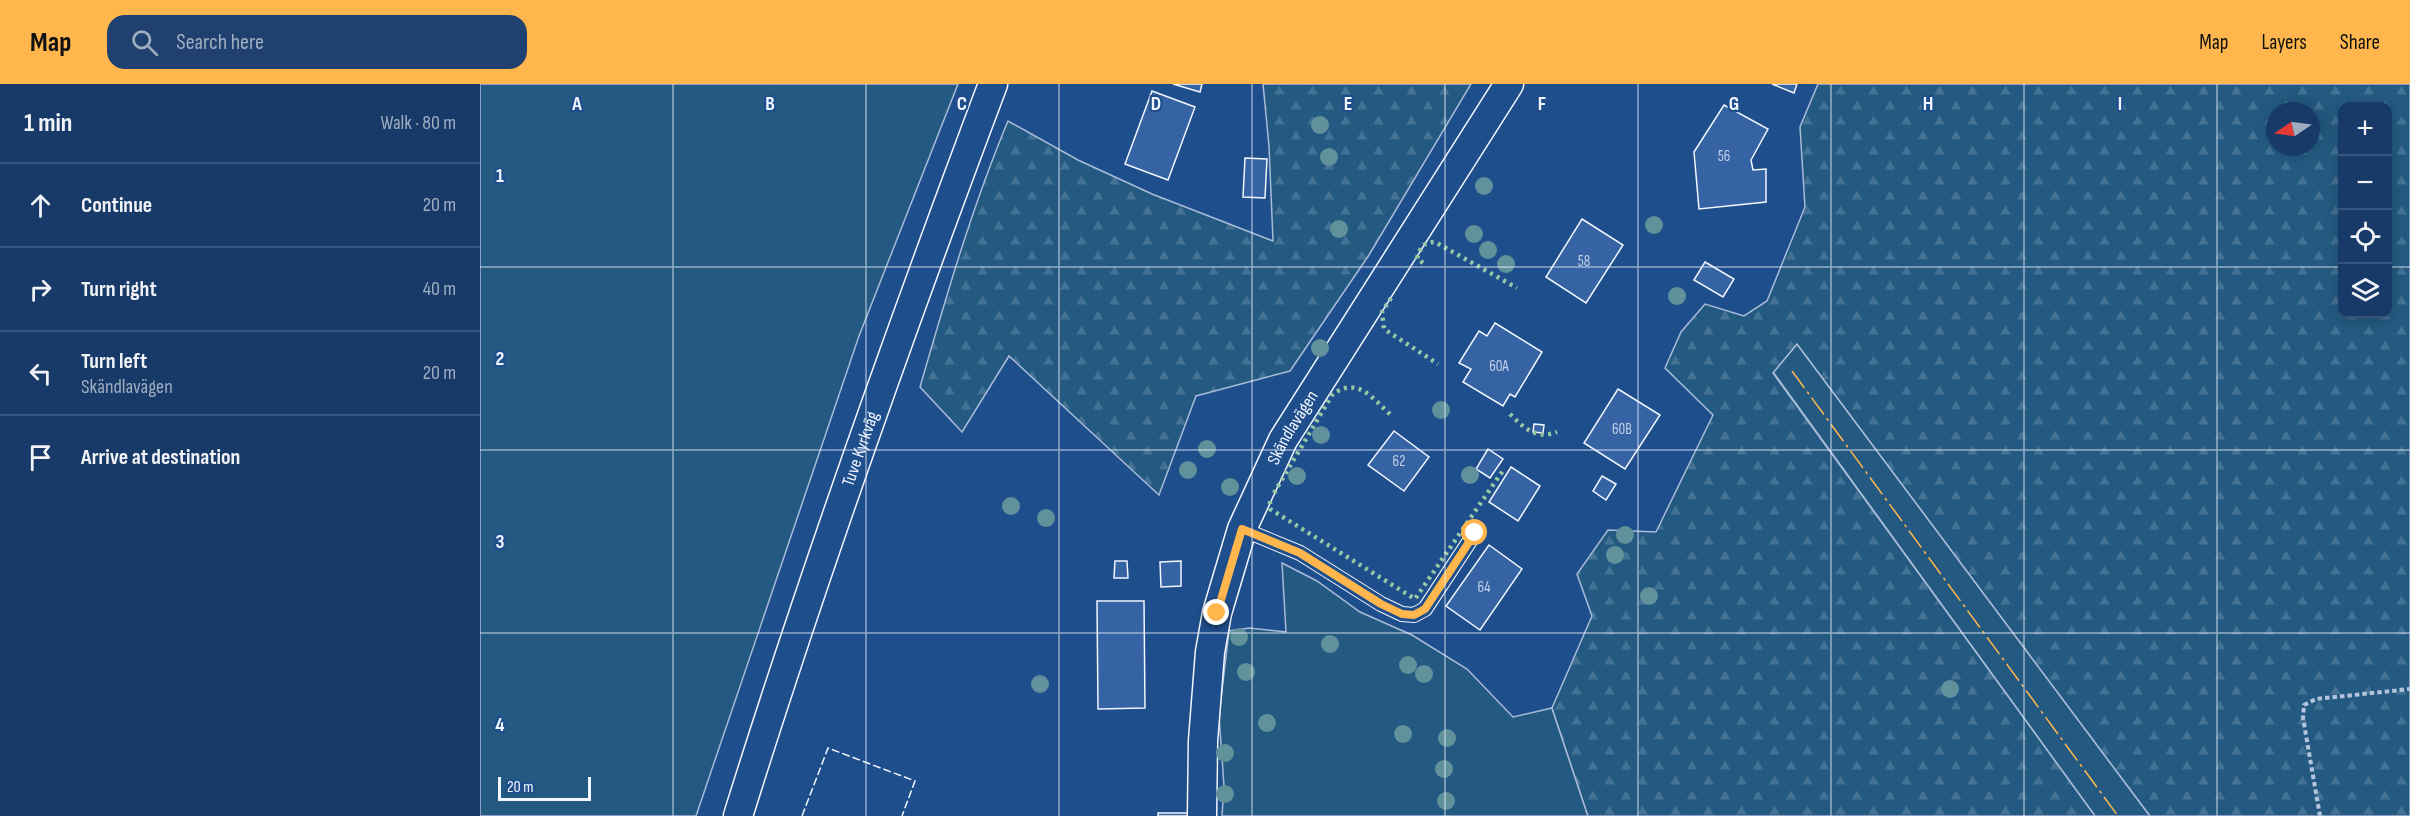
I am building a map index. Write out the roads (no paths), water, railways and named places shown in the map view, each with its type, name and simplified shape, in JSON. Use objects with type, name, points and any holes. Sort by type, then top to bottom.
[{"type":"street","name":"Tuve Kyrkväg","points":[[738,816],[904,321],[993,84]]},
{"type":"street","name":"Skändlavägen","points":[[1202,816],[1203,741],[1210,652],[1217,613],[1242,529],[1283,440],[1509,84]]},
{"type":"lane","points":[[1242,529],[1300,553],[1381,604],[1402,614],[1414,615],[1425,609],[1475,533]]}]
